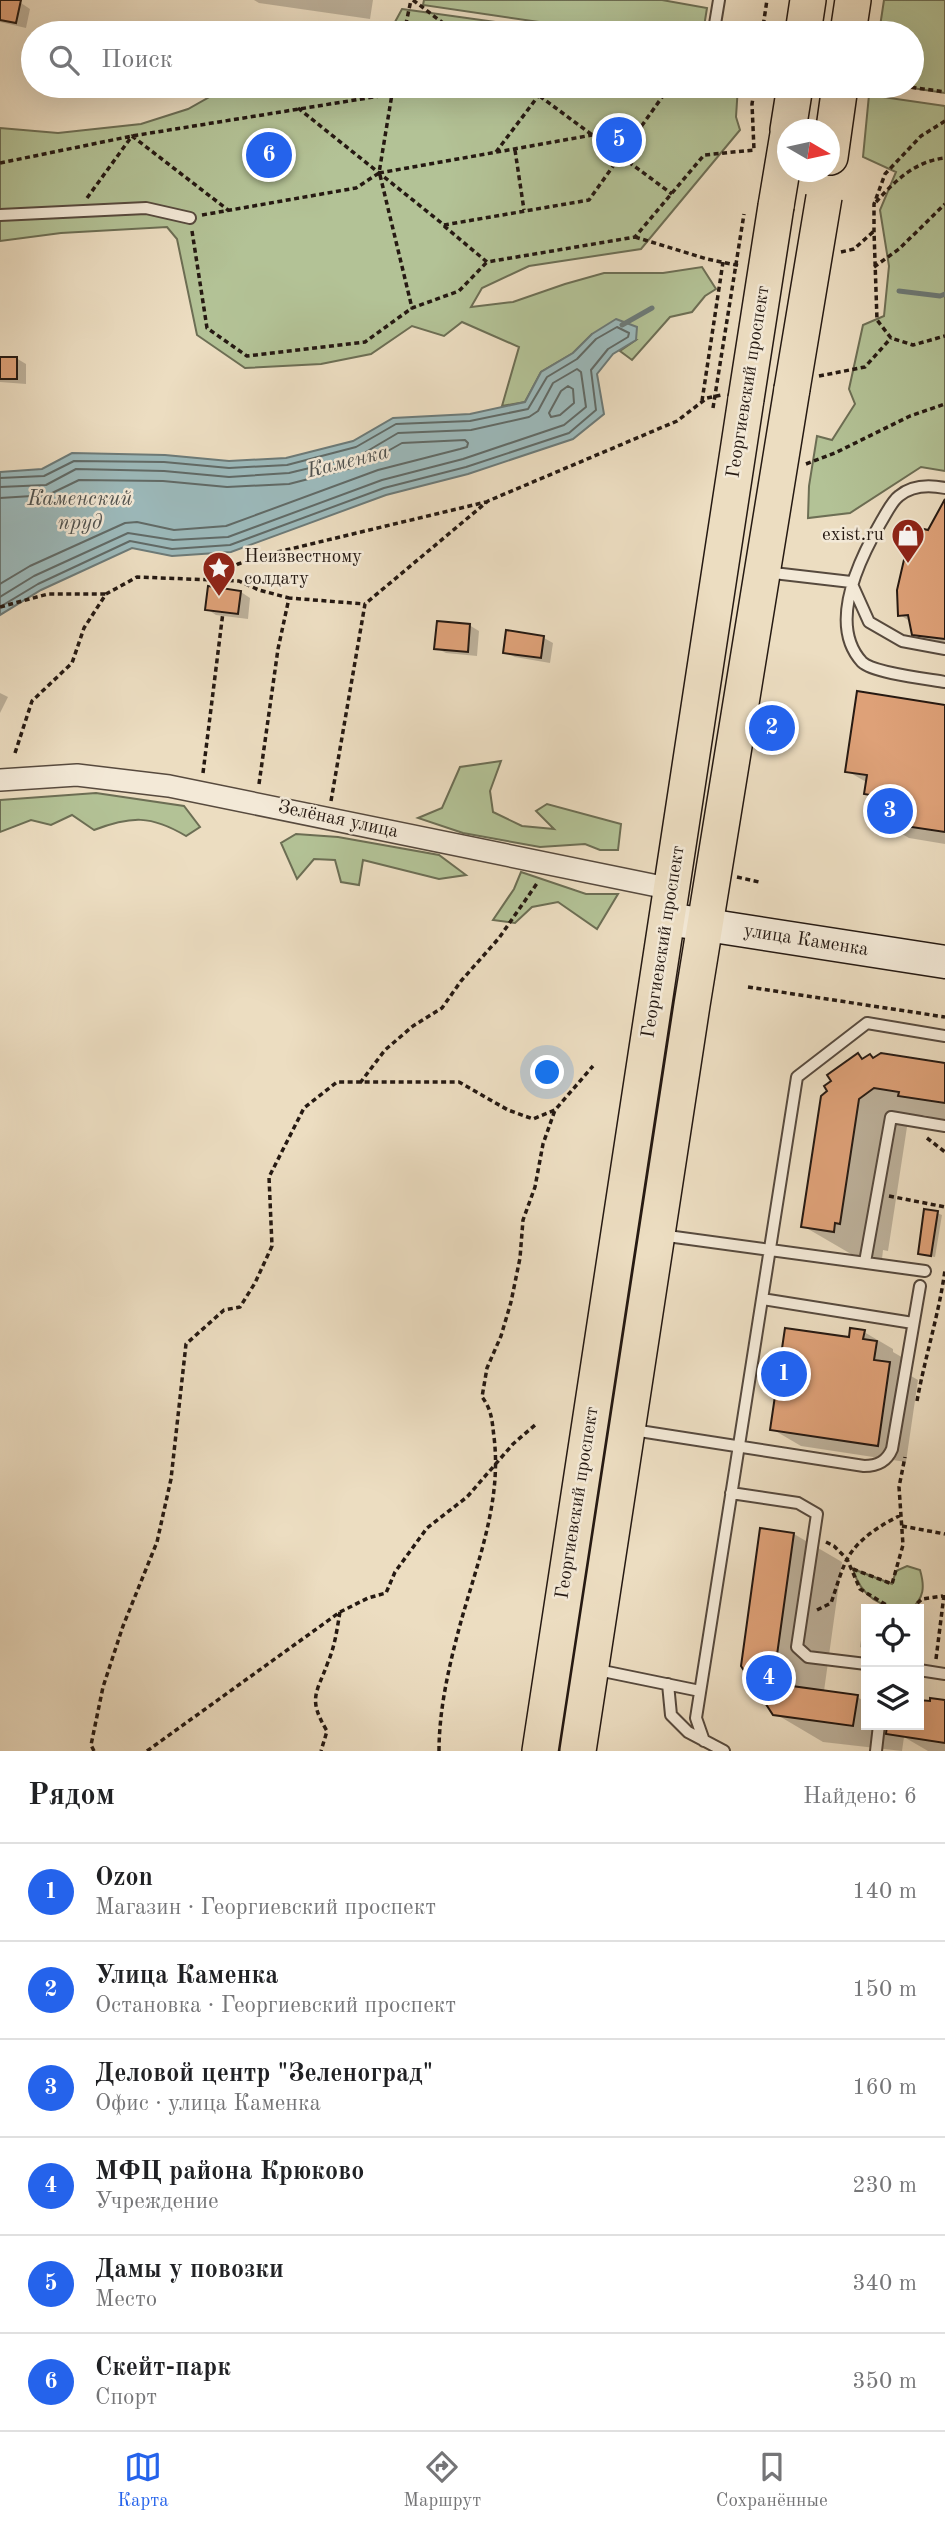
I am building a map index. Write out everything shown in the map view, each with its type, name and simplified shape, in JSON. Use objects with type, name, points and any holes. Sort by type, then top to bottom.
[{"type":"main road","points":[[805,21],[808,0]]},
{"type":"main road","points":[[850,21],[853,0]]},
{"type":"main road","name":"Георгиевский проспект","points":[[790,119],[793,98]]},
{"type":"main road","points":[[835,119],[838,98]]},
{"type":"main road","name":"Георгиевский проспект","points":[[540,1751],[711,635],[731,400],[760,210],[777,163]]},
{"type":"main road","name":"Георгиевский проспект","points":[[578,1751],[749,643],[802,383],[825,184]]},
{"type":"main road","name":"улица Каменка","points":[[670,904],[706,925],[945,962]]},
{"type":"street","points":[[711,635],[714,643],[728,651],[736,651],[749,643]]},
{"type":"street","name":"Зелёная улица","points":[[0,780],[77,775],[169,786],[551,864],[670,904]]},
{"type":"street","points":[[620,1230],[640,1222],[657,1235]]},
{"type":"street","points":[[554,1661],[558,1668],[571,1674],[577,1675],[591,1669]]},
{"type":"lane","points":[[716,21],[719,0]]},
{"type":"lane","points":[[0,215],[146,208],[190,218]]},
{"type":"lane","points":[[945,488],[926,485],[899,496],[870,542],[851,582],[847,620],[852,644],[864,663],[888,672],[945,682]]},
{"type":"lane","points":[[763,571],[851,582]]},
{"type":"lane","points":[[851,582],[869,622],[902,641],[945,649]]},
{"type":"lane","points":[[704,1741],[696,1718],[796,1077],[867,1023],[945,1036]]},
{"type":"lane","points":[[865,1262],[891,1117],[945,1126]]},
{"type":"lane","points":[[657,1235],[925,1271]]},
{"type":"lane","points":[[627,1429],[864,1466],[883,1462],[892,1449],[920,1286]]},
{"type":"lane","points":[[762,1299],[913,1323]]},
{"type":"lane","points":[[731,1493],[798,1503],[817,1514],[797,1647],[807,1657],[861,1663]]},
{"type":"lane","points":[[591,1669],[700,1691]]},
{"type":"lane","points":[[668,1684],[671,1715],[688,1732],[724,1751]]},
{"type":"lane","points":[[876,1751],[878,1730]]},
{"type":"path","points":[[407,21],[412,0],[440,21]]},
{"type":"path","points":[[764,21],[767,0]]},
{"type":"path","points":[[924,89],[945,92]]},
{"type":"path","points":[[0,163],[132,136],[365,98]]},
{"type":"path","points":[[391,98],[379,173],[412,308]]},
{"type":"path","points":[[495,153],[538,98]]},
{"type":"path","points":[[544,98],[671,194]]},
{"type":"path","points":[[444,225],[589,200],[662,98]]},
{"type":"path","points":[[635,237],[704,155],[754,150],[753,98]]},
{"type":"path","points":[[298,108],[487,262]]},
{"type":"path","points":[[945,121],[920,136],[900,156],[885,174],[874,204],[877,320],[891,338],[913,345],[945,336]]},
{"type":"path","points":[[643,126],[379,173],[356,188],[190,218],[207,328],[247,356],[365,342],[412,308],[460,291],[487,262],[635,237],[707,259]]},
{"type":"path","points":[[132,136],[228,210]]},
{"type":"path","points":[[75,212],[132,136]]},
{"type":"path","points":[[514,149],[524,210]]},
{"type":"path","points":[[874,204],[908,171],[925,162],[945,158]]},
{"type":"path","points":[[874,267],[899,249],[945,204]]},
{"type":"path","points":[[213,579],[238,564],[265,555],[488,501],[677,421],[707,398],[731,400],[760,210]]},
{"type":"path","points":[[702,401],[723,262]]},
{"type":"path","points":[[802,383],[865,368],[891,338]]},
{"type":"path","points":[[801,465],[835,453],[910,416],[945,404]]},
{"type":"path","points":[[328,817],[365,604],[488,501]]},
{"type":"path","points":[[0,607],[48,594],[106,594],[138,578],[239,581],[258,590],[289,598],[365,604]]},
{"type":"path","points":[[15,753],[32,701],[72,663],[84,628],[106,594]]},
{"type":"path","points":[[258,790],[276,660],[289,598]]},
{"type":"path","points":[[202,778],[223,612]]},
{"type":"path","points":[[360,1083],[385,1050],[442,1008],[461,981],[499,938],[551,864]]},
{"type":"path","points":[[748,987],[945,1017]]},
{"type":"path","points":[[439,1751],[439,1718],[460,1626],[481,1556],[496,1485],[497,1463],[491,1408],[482,1398],[486,1368],[501,1336],[511,1301],[520,1258],[523,1220],[536,1186],[543,1144],[555,1110],[593,1066]]},
{"type":"path","points":[[94,1751],[91,1745],[103,1688],[123,1626],[157,1542],[168,1492],[186,1344],[224,1310],[240,1307],[255,1283],[272,1247],[269,1177],[304,1108],[337,1082],[459,1082],[508,1111],[533,1119],[555,1110]]},
{"type":"path","points":[[877,1194],[945,1207]]},
{"type":"path","points":[[915,1410],[945,1270]]},
{"type":"path","points":[[148,1751],[340,1612],[368,1598],[386,1593],[395,1572],[427,1528],[467,1497],[513,1444],[536,1425]]},
{"type":"path","points":[[853,1569],[892,1584],[903,1545],[899,1487],[907,1448]]},
{"type":"path","points":[[803,1608],[820,1611],[831,1603],[847,1559],[880,1525],[901,1515]]},
{"type":"path","points":[[902,1526],[945,1534]]},
{"type":"path","points":[[815,1536],[834,1546],[847,1559],[860,1588],[885,1604]]},
{"type":"path","points":[[916,1604],[922,1599],[944,1595],[940,1673]]},
{"type":"path","points":[[321,1751],[327,1731],[319,1718],[315,1691],[328,1662],[340,1612]]},
{"type":"green space","points":[[424,0],[662,0],[707,8],[705,21],[533,21],[423,5]]},
{"type":"green space","points":[[884,0],[945,0],[945,93],[924,90],[924,21],[881,21]]},
{"type":"green space","points":[[402,9],[489,21],[396,21]]},
{"type":"green space","points":[[208,98],[737,98],[736,117],[740,130],[641,249],[529,266],[482,288],[471,307],[513,302],[604,273],[663,273],[702,267],[716,289],[705,296],[692,312],[670,317],[632,360],[620,351],[636,340],[592,334],[573,353],[541,372],[525,402],[502,406],[519,347],[462,322],[444,336],[412,326],[371,354],[321,364],[245,368],[197,335],[177,239],[167,227],[61,233],[0,241],[0,128],[58,133],[141,124],[188,109]]},
{"type":"green space","points":[[869,98],[890,98],[945,106],[945,471],[921,467],[850,513],[808,518],[809,486],[817,436],[832,440],[855,404],[849,389],[863,325],[884,316],[889,266],[880,210],[896,172],[863,157]]},
{"type":"green space","points":[[501,761],[490,791],[493,812],[522,826],[554,829],[536,811],[547,804],[621,824],[618,850],[600,850],[585,844],[540,847],[463,833],[418,818],[442,808],[460,767]]},
{"type":"green space","points":[[96,793],[184,806],[200,827],[186,836],[162,824],[130,820],[94,830],[72,815],[51,825],[31,820],[0,832],[0,800]]},
{"type":"green space","points":[[296,834],[338,837],[439,855],[466,875],[439,879],[363,860],[359,885],[341,882],[335,860],[314,859],[297,879],[281,843]]},
{"type":"green space","points":[[521,872],[586,894],[618,894],[597,929],[558,902],[532,907],[515,923],[493,920],[514,889]]},
{"type":"green space","points":[[907,1566],[920,1570],[922,1592],[916,1604],[882,1604],[874,1600],[861,1587],[853,1569],[892,1584],[896,1571]]},
{"type":"water","name":"Каменский пруд","points":[[616,319],[637,327],[636,340],[613,354],[597,374],[604,414],[573,439],[468,474],[386,495],[231,552],[172,556],[132,548],[41,590],[0,615],[0,472],[42,469],[72,453],[165,455],[229,461],[286,458],[353,441],[393,418],[470,414],[525,402],[541,372],[573,353],[592,334]]},
{"type":"building","points":[[0,0],[21,0],[16,23],[0,20]]},
{"type":"building","points":[[0,357],[17,357],[17,379],[0,379]]},
{"type":"building","points":[[945,499],[945,639],[912,635],[908,615],[898,616],[897,590],[915,527],[928,530]]},
{"type":"building","points":[[208,586],[241,591],[238,614],[205,610]]},
{"type":"building","points":[[437,621],[470,624],[468,652],[434,649]]},
{"type":"building","points":[[506,630],[544,636],[541,658],[503,653]]},
{"type":"building","points":[[857,691],[945,705],[945,832],[878,822],[882,797],[864,794],[867,775],[845,772]]},
{"type":"building","points":[[858,1053],[862,1059],[870,1054],[873,1058],[881,1053],[945,1063],[945,1103],[898,1096],[899,1092],[874,1088],[859,1099],[840,1224],[835,1223],[834,1232],[801,1227],[821,1096],[827,1091],[824,1086],[831,1081],[827,1075]]},
{"type":"building","points":[[924,1209],[938,1211],[931,1256],[918,1254]]},
{"type":"building","points":[[785,1328],[849,1337],[850,1328],[865,1330],[863,1339],[877,1341],[874,1360],[890,1362],[878,1446],[770,1430]]},
{"type":"building","points":[[760,1528],[794,1533],[776,1662],[792,1686],[858,1695],[853,1726],[773,1715],[741,1666]]},
{"type":"building","points":[[930,1698],[945,1700],[945,1743],[886,1734],[886,1730],[924,1730],[924,1700],[930,1701]]},
{"type":"waterway","name":"Каменка","points":[[899,291],[940,296],[945,294]]},
{"type":"waterway","name":"Каменка","points":[[622,325],[652,308]]},
{"type":"place","name":"Дамы у повозки","points":[[619,140]]},
{"type":"place","name":"Скейт-парк","points":[[269,155]]},
{"type":"place","name":"exist.ru","points":[[908,565]]},
{"type":"place","name":"Неизвестному солдату","points":[[219,598]]},
{"type":"place","name":"Улица Каменка","points":[[772,728]]},
{"type":"place","name":"Деловой центр \"Зеленоград\"","points":[[890,811]]},
{"type":"place","name":"Ozon","points":[[784,1374]]},
{"type":"place","name":"МФЦ района Крюково","points":[[769,1678]]}]
